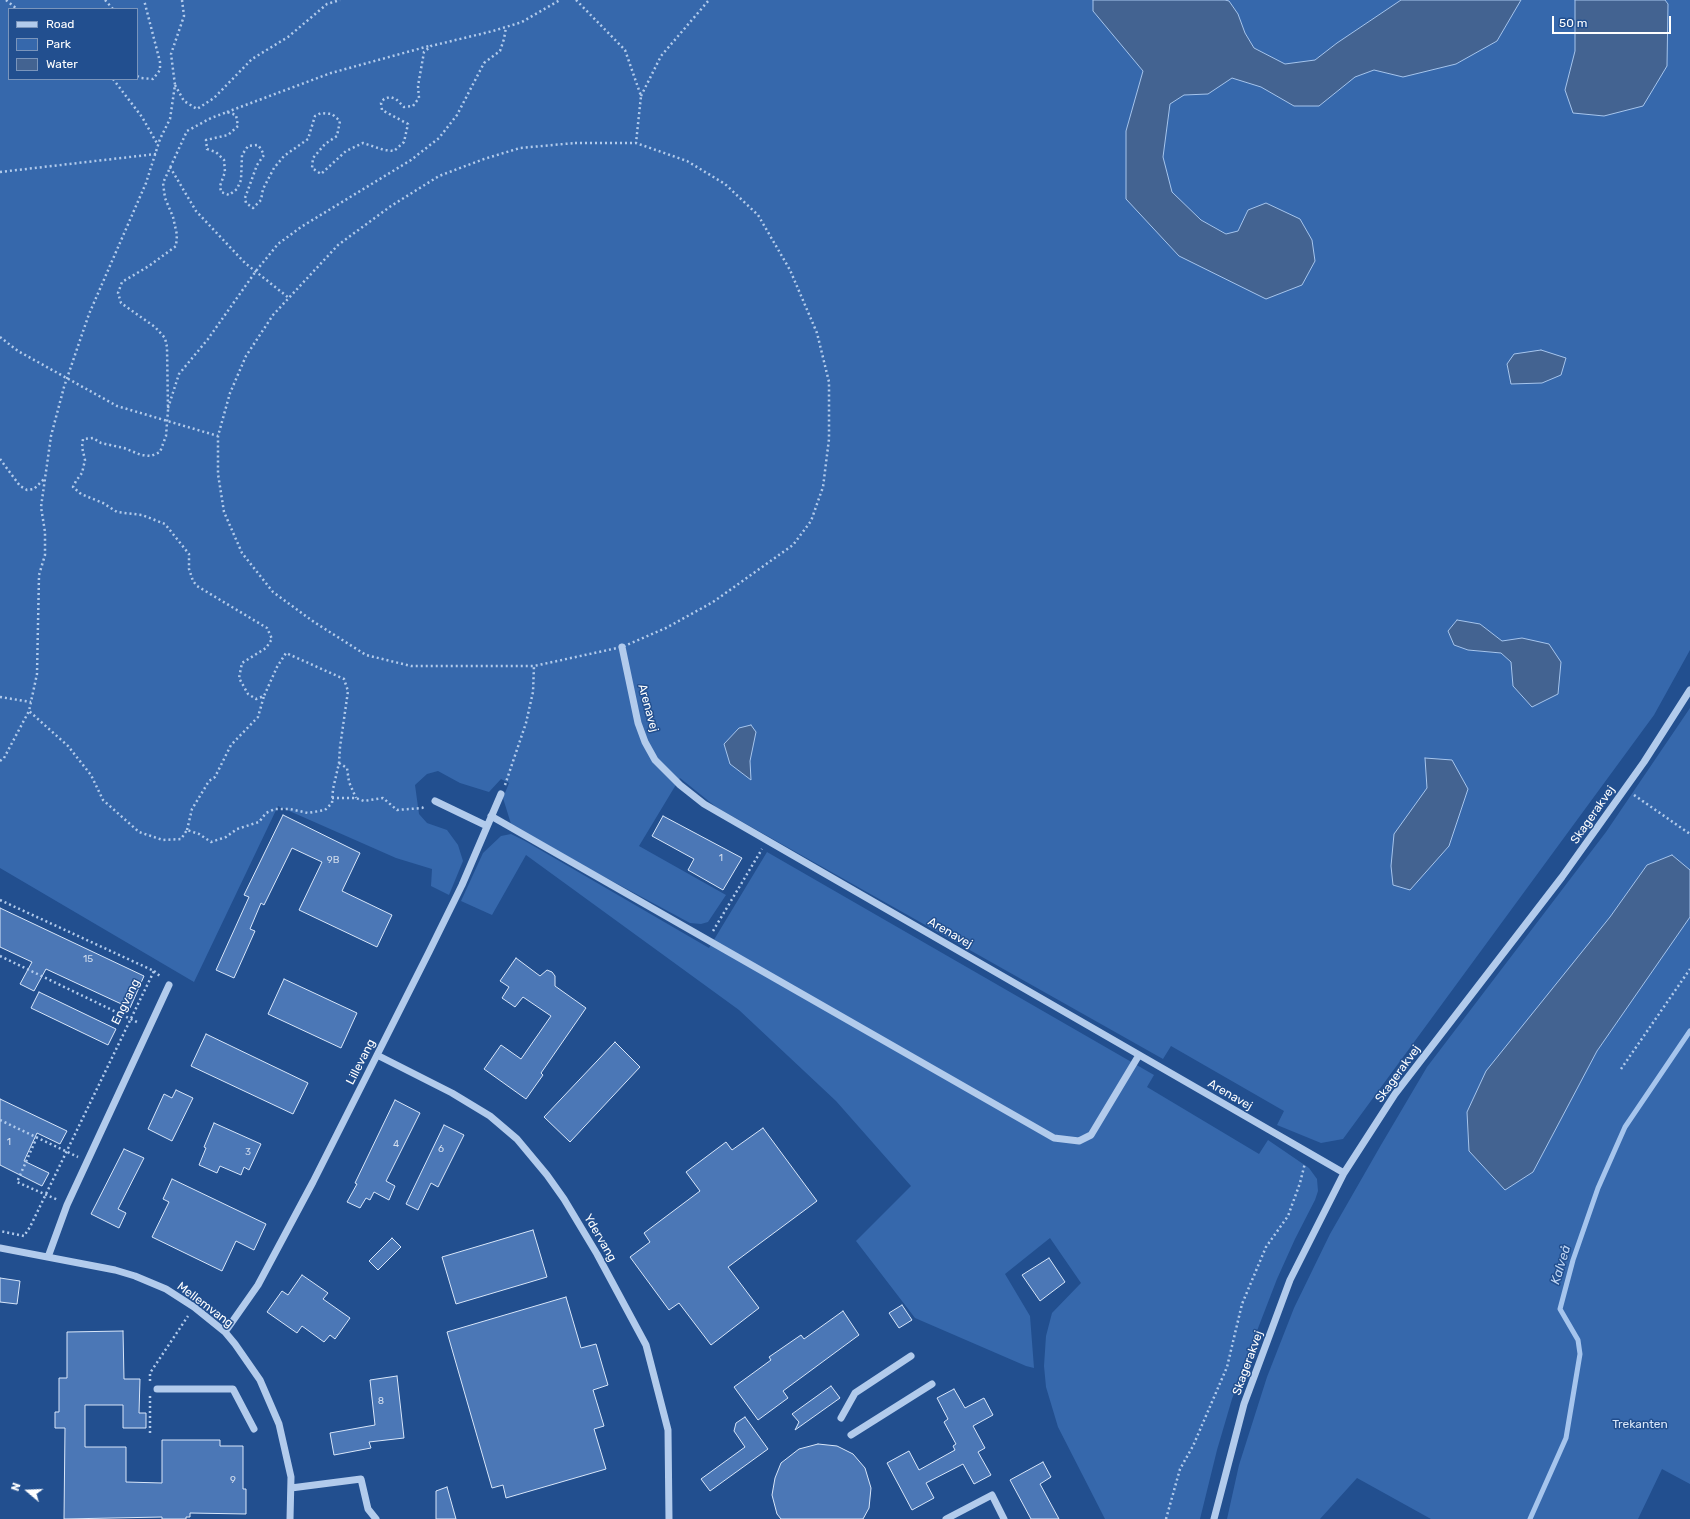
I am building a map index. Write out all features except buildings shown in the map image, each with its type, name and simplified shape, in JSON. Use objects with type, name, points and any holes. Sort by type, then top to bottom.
[{"type":"street","name":"Arenavej","points":[[622,647],[638,723],[655,760],[680,785],[704,804],[1344,1173]]},
{"type":"street","name":"Skagerakvej","points":[[1214,1519],[1244,1404],[1290,1280],[1344,1173],[1395,1094],[1562,877],[1644,762],[1690,690]]},
{"type":"street","name":"Lillevang","points":[[226,1332],[258,1285],[377,1055],[462,884],[501,794]]},
{"type":"street","points":[[435,801],[487,826]]},
{"type":"street","points":[[491,816],[1054,1138],[1079,1141],[1090,1135],[1139,1056]]},
{"type":"street","points":[[48,1257],[67,1205],[168,985]]},
{"type":"street","name":"Ydervang","points":[[377,1055],[452,1093],[490,1116],[517,1139],[547,1175],[564,1199],[597,1254],[646,1345],[668,1430],[669,1519]]},
{"type":"street","name":"Mellemvang","points":[[0,1248],[115,1270],[135,1276],[166,1289],[194,1307],[226,1332],[260,1380],[279,1424],[291,1478],[290,1519]]},
{"type":"street","points":[[841,1418],[855,1392],[912,1356]]},
{"type":"street","points":[[851,1435],[932,1384]]},
{"type":"street","points":[[153,1389],[233,1389],[254,1429]]},
{"type":"street","points":[[291,1488],[361,1479],[368,1509],[376,1519]]},
{"type":"street","points":[[946,1519],[992,1495],[1004,1519]]},
{"type":"path","points":[[6,0],[16,8]]},
{"type":"path","points":[[105,0],[112,8]]},
{"type":"path","points":[[138,76],[153,79],[160,70],[160,62],[144,0]]},
{"type":"path","points":[[0,761],[29,711],[37,674],[39,575],[45,555],[45,532],[42,507],[51,436],[67,379],[89,314],[146,183],[158,145],[170,119],[175,84],[171,54],[184,16],[182,0]]},
{"type":"path","points":[[175,84],[184,100],[197,109],[214,98],[252,59],[288,37],[327,4],[340,0]]},
{"type":"path","points":[[168,410],[167,347],[165,338],[155,327],[121,303],[118,293],[122,282],[149,266],[176,246],[177,235],[173,217],[165,198],[163,183],[187,131],[211,118],[331,73],[522,22],[560,0]]},
{"type":"path","points":[[576,0],[625,50],[641,96]]},
{"type":"path","points":[[636,143],[641,96],[661,56],[709,0]]},
{"type":"path","points":[[264,696],[256,699],[248,694],[239,678],[242,663],[266,648],[272,639],[267,628],[197,586],[193,581],[189,569],[189,554],[165,524],[142,515],[117,512],[104,503],[81,494],[73,488],[76,480],[82,473],[85,460],[82,447],[83,439],[93,438],[101,443],[124,448],[141,455],[150,456],[160,452],[166,436],[168,410],[178,374],[208,339],[256,271],[278,244],[301,228],[411,160],[439,138],[457,115],[484,63],[500,51],[506,27]]},
{"type":"path","points":[[227,112],[236,115],[238,126],[228,134],[206,140],[207,149],[216,152],[224,160],[225,172],[220,186],[221,192],[229,195],[237,189],[241,180],[242,155],[248,146],[258,145],[261,148],[264,154],[257,166],[245,198],[246,203],[253,208],[261,200],[274,168],[284,156],[308,139],[315,116],[321,113],[332,114],[340,120],[337,136],[325,144],[313,158],[312,168],[321,174],[346,151],[363,143],[384,150],[394,151],[399,147],[404,142],[408,124],[382,110],[381,103],[384,99],[390,97],[396,99],[404,107],[413,106],[419,98],[418,86],[424,52],[432,46]]},
{"type":"path","points":[[114,80],[142,117],[158,145]]},
{"type":"path","points":[[575,142],[636,143],[687,161],[725,184],[758,215],[790,270],[817,333],[829,382],[830,439],[823,487],[811,521],[793,545],[713,602],[666,628],[622,647],[534,666],[411,666],[366,655],[314,622],[273,592],[242,553],[224,512],[218,474],[218,436],[230,393],[246,356],[273,315],[289,298],[338,245],[391,206],[439,176],[520,148],[575,142]]},
{"type":"path","points":[[0,172],[156,154]]},
{"type":"path","points":[[170,166],[196,211],[245,262],[289,298]]},
{"type":"path","points":[[0,337],[18,351],[117,406],[218,436]]},
{"type":"path","points":[[0,459],[20,486],[27,490],[34,489],[45,479]]},
{"type":"path","points":[[29,711],[68,746],[91,775],[103,800],[139,832],[163,840],[181,839],[188,830],[192,809],[210,781],[215,777],[231,745],[258,717],[264,696],[277,667],[286,653],[344,679],[348,691],[339,763],[332,803],[325,810],[308,814],[290,809],[275,809],[266,813],[259,822],[238,829],[226,837],[211,842],[199,834],[188,830]]},
{"type":"path","points":[[501,794],[526,723],[533,692],[534,666]]},
{"type":"path","points":[[0,697],[31,702]]},
{"type":"path","points":[[339,763],[347,768],[349,782],[356,798]]},
{"type":"path","points":[[1625,789],[1690,834]]},
{"type":"path","points":[[332,798],[356,798],[364,801],[383,798],[397,810],[422,808],[435,801]]},
{"type":"path","points":[[708,940],[768,840]]},
{"type":"path","name":"Engvang","points":[[0,900],[154,971],[24,1236],[0,1231]]},
{"type":"path","points":[[0,956],[148,1028]]},
{"type":"path","points":[[1622,1069],[1690,969]]},
{"type":"path","points":[[0,1120],[87,1162]]},
{"type":"path","points":[[37,1137],[17,1182],[67,1205]]},
{"type":"path","points":[[1166,1519],[1180,1469],[1193,1446],[1227,1367],[1242,1304],[1266,1247],[1288,1216],[1300,1184],[1308,1152]]},
{"type":"path","points":[[150,1381],[150,1373],[164,1349],[194,1307]]},
{"type":"path","points":[[150,1433],[153,1389]]},
{"type":"green space","points":[[0,0],[1093,0],[1093,11],[1143,71],[1126,131],[1127,199],[1266,299],[1248,210],[1238,231],[1227,234],[1201,220],[1171,192],[1163,157],[1170,104],[1184,95],[1208,94],[1232,78],[1261,87],[1294,106],[1319,106],[1355,77],[1374,70],[1403,77],[1456,64],[1497,41],[1521,0],[1575,0],[1575,51],[1565,90],[1667,66],[1668,4],[1665,0],[1690,0],[1690,650],[1654,715],[1343,1139],[1321,1143],[1277,1125],[1284,1111],[1171,1046],[1163,1059],[716,807],[680,778],[639,846],[726,895],[708,922],[701,924],[690,923],[586,867],[511,824],[503,798],[509,783],[501,779],[489,792],[460,783],[438,771],[427,774],[415,785],[419,814],[427,823],[447,830],[458,845],[463,861],[449,895],[431,886],[432,869],[396,858],[278,806],[194,982],[0,868]],"holes":[[[1457,620],[1480,624],[1502,641],[1522,638],[1513,686],[1511,662],[1501,653],[1468,650],[1454,645],[1448,631]]]},
{"type":"green space","points":[[1225,0],[1401,0],[1337,43],[1315,60],[1285,64],[1254,48],[1245,33],[1238,14],[1229,1]]},
{"type":"green space","name":"Trekanten","points":[[1690,708],[1690,870],[1672,855],[1647,865],[1610,917],[1580,1082],[1597,1051],[1690,917],[1690,1484],[1662,1469],[1638,1519],[1431,1519],[1357,1478],[1320,1519],[1227,1519],[1239,1465],[1267,1377],[1294,1308],[1330,1234],[1427,1067],[1606,832]]},
{"type":"green space","points":[[511,834],[709,948],[767,852],[1154,1075],[1147,1087],[1259,1154],[1268,1140],[1309,1168],[1317,1179],[1318,1191],[1277,1279],[1232,1399],[1217,1450],[1200,1519],[1105,1519],[1058,1427],[1046,1387],[1044,1366],[1046,1336],[1052,1313],[1081,1283],[1050,1238],[1005,1274],[1030,1316],[1034,1368],[1026,1366],[915,1318],[856,1241],[911,1186],[836,1101],[739,1010],[526,855],[492,915],[461,901],[483,853],[501,836]]},
{"type":"water","points":[[1093,0],[1229,1],[1238,14],[1245,33],[1254,48],[1285,64],[1315,60],[1337,43],[1401,0],[1521,0],[1497,41],[1456,64],[1403,77],[1374,70],[1355,77],[1319,106],[1294,106],[1261,87],[1232,78],[1208,94],[1184,95],[1170,104],[1163,157],[1172,192],[1201,220],[1226,234],[1238,231],[1248,210],[1266,203],[1300,219],[1312,240],[1315,261],[1302,285],[1266,299],[1179,256],[1126,199],[1126,131],[1143,71],[1093,11]]},
{"type":"water","points":[[1575,0],[1665,0],[1668,4],[1667,66],[1643,106],[1604,116],[1573,113],[1565,90],[1575,51]]},
{"type":"water","points":[[1541,350],[1566,358],[1561,375],[1542,383],[1511,384],[1507,364],[1514,354]]},
{"type":"water","points":[[1457,620],[1480,624],[1502,641],[1522,638],[1549,644],[1561,662],[1558,694],[1532,707],[1513,686],[1511,662],[1501,653],[1468,650],[1454,645],[1448,631]]},
{"type":"water","points":[[751,725],[756,732],[750,761],[751,780],[730,764],[724,744],[739,728]]},
{"type":"water","points":[[1425,758],[1452,760],[1468,789],[1449,846],[1410,890],[1393,885],[1391,866],[1394,834],[1427,788]]},
{"type":"water","points":[[1672,855],[1690,870],[1690,917],[1597,1051],[1533,1172],[1505,1190],[1469,1151],[1467,1112],[1486,1071],[1610,917],[1647,865]]},
{"type":"waterway","name":"Kalveå","points":[[1530,1519],[1566,1438],[1580,1354],[1578,1340],[1560,1309],[1573,1260],[1598,1188],[1625,1127],[1690,1031]]}]
